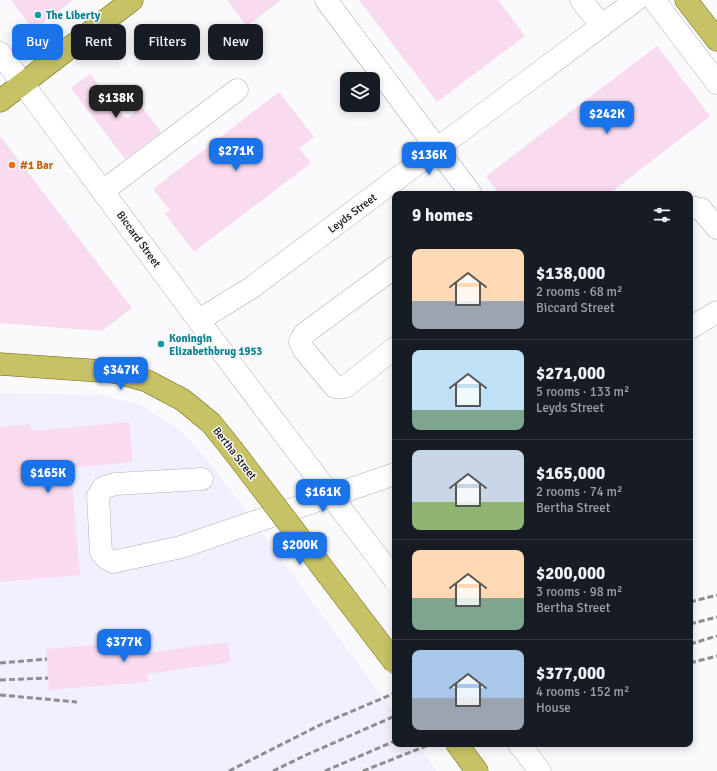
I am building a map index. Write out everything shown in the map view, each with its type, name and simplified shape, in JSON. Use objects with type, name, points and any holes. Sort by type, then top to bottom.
[{"type":"main road","points":[[0,101],[132,0]]},
{"type":"main road","points":[[686,0],[717,40]]},
{"type":"main road","name":"Bertha Street","points":[[0,364],[115,372],[147,381],[183,400],[211,423],[232,449],[392,659]]},
{"type":"main road","points":[[458,747],[477,771]]},
{"type":"street","points":[[326,0],[469,191]]},
{"type":"street","points":[[581,0],[602,26]]},
{"type":"street","name":"Leyds Street","points":[[199,322],[212,312],[251,288],[636,0]]},
{"type":"street","points":[[654,0],[717,83]]},
{"type":"street","name":"Biccard Street","points":[[0,52],[199,322],[392,576]]},
{"type":"street","points":[[103,191],[237,90]]},
{"type":"street","points":[[693,208],[701,209],[717,228]]},
{"type":"street","points":[[392,269],[304,334],[300,342],[304,350],[335,387],[340,388],[345,387],[392,350]]},
{"type":"street","points":[[693,326],[717,312]]},
{"type":"street","points":[[202,479],[115,484],[103,488],[98,496],[101,552],[106,558],[114,562],[181,547],[392,475]]},
{"type":"street","points":[[521,747],[540,771]]},
{"type":"shaded area","points":[[0,393],[98,395],[138,404],[179,429],[212,465],[392,710],[392,747],[419,747],[437,771],[0,771]]},
{"type":"building","name":"The Liberty","points":[[11,0],[73,0],[42,24],[29,24]]},
{"type":"building","points":[[227,0],[281,0],[250,24],[245,24]]},
{"type":"building","points":[[359,0],[498,0],[525,36],[437,102]]},
{"type":"building","points":[[657,46],[710,116],[613,191],[497,191],[486,176]]},
{"type":"building","points":[[90,74],[126,119],[142,107],[161,132],[125,159],[71,88]]},
{"type":"building","points":[[279,92],[314,137],[299,148],[311,163],[194,252],[165,214],[170,210],[153,189]]},
{"type":"building","points":[[0,136],[132,308],[102,331],[0,323]]},
{"type":"building","points":[[129,422],[133,462],[71,468],[80,575],[0,582],[0,427],[30,424],[31,431]]},
{"type":"building","points":[[144,641],[145,653],[228,642],[231,662],[147,674],[148,682],[49,690],[46,649]]},
{"type":"railway","points":[[693,601],[717,595]]},
{"type":"railway","points":[[693,623],[717,617]]},
{"type":"railway","points":[[693,643],[717,636]]},
{"type":"railway","points":[[693,662],[717,656]]},
{"type":"railway","points":[[0,663],[47,659]]},
{"type":"railway","points":[[0,680],[48,678]]},
{"type":"railway","points":[[229,771],[322,724],[392,694]]},
{"type":"railway","points":[[0,695],[77,702]]},
{"type":"railway","points":[[273,771],[392,717]]},
{"type":"railway","points":[[325,771],[392,742]]},
{"type":"railway","points":[[363,771],[423,747]]},
{"type":"place","name":"The Liberty","points":[[38,15]]},
{"type":"place","name":"#1 Bar","points":[[12,165]]},
{"type":"place","name":"Koningin Elizabethbrug 1953","points":[[161,344]]}]
